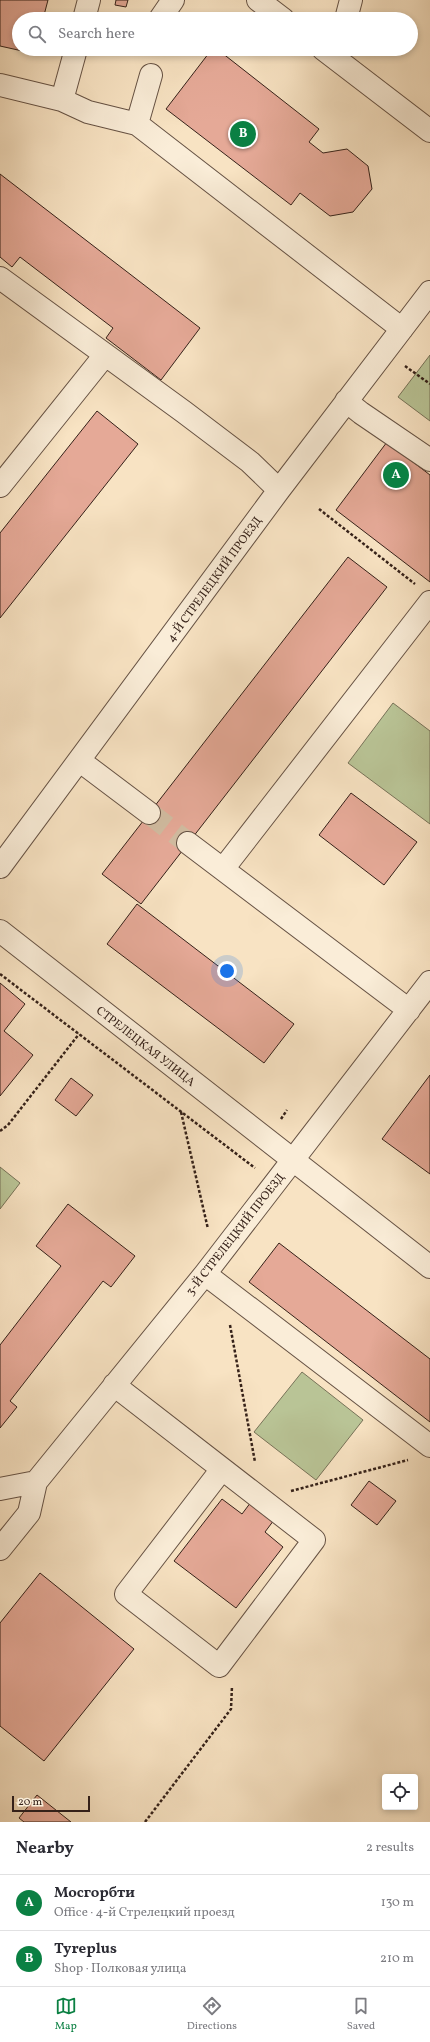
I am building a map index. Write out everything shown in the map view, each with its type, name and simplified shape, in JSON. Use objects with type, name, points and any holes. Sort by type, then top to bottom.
[{"type":"street","points":[[86,12],[89,0]]},
{"type":"street","points":[[165,12],[173,0]]},
{"type":"street","points":[[258,0],[274,12]]},
{"type":"street","points":[[347,12],[350,0]]},
{"type":"street","points":[[62,100],[74,56]]},
{"type":"street","points":[[334,56],[430,131]]},
{"type":"street","points":[[137,124],[151,75]]},
{"type":"street","points":[[0,85],[62,100],[88,112],[137,124],[402,329]]},
{"type":"street","points":[[0,278],[250,462],[279,490]]},
{"type":"street","name":"4-Й СТРЕЛЕЦКИЙ ПРОЕЗД","points":[[0,867],[279,490],[430,292]]},
{"type":"street","points":[[0,486],[105,354]]},
{"type":"street","points":[[346,401],[430,460]]},
{"type":"street","points":[[223,869],[424,594]]},
{"type":"street","points":[[80,760],[149,813]]},
{"type":"street","points":[[188,843],[409,1010]]},
{"type":"street","name":"СТРЕЛЕЦКАЯ УЛИЦА","points":[[0,931],[292,1161],[430,1267]]},
{"type":"street","name":"3-Й СТРЕЛЕЦКИЙ ПРОЕЗД","points":[[36,1482],[205,1274],[430,982]]},
{"type":"street","points":[[205,1274],[422,1452]]},
{"type":"street","points":[[114,1385],[314,1540],[219,1666],[126,1594],[222,1469]]},
{"type":"street","points":[[0,1489],[36,1482],[29,1513],[0,1549]]},
{"type":"path","points":[[401,364],[430,384]]},
{"type":"path","points":[[319,509],[424,594]]},
{"type":"path","points":[[0,974],[275,1183]]},
{"type":"path","points":[[0,1131],[8,1125],[79,1034]]},
{"type":"path","points":[[261,1499],[422,1452]]},
{"type":"path","points":[[145,1822],[231,1709],[232,1686],[219,1666]]},
{"type":"green space","points":[[430,355],[430,421],[398,397]]},
{"type":"green space","points":[[393,703],[430,731],[430,824],[348,763]]},
{"type":"green space","points":[[0,1167],[20,1183],[0,1209]]},
{"type":"green space","points":[[302,1372],[363,1420],[316,1480],[254,1432]]},
{"type":"building","points":[[0,0],[48,0],[45,12],[12,12],[12,49],[0,46]]},
{"type":"building","points":[[116,0],[128,0],[126,7],[115,5]]},
{"type":"building","points":[[207,56],[226,56],[319,129],[309,142],[323,153],[347,149],[368,166],[372,189],[353,212],[330,216],[300,193],[291,205],[166,109]]},
{"type":"building","points":[[0,174],[200,328],[161,380],[106,338],[113,328],[20,257],[12,267],[0,257]]},
{"type":"building","points":[[97,411],[138,444],[0,618],[0,533]]},
{"type":"building","points":[[387,442],[430,475],[430,582],[336,510]]},
{"type":"building","points":[[348,557],[387,587],[141,904],[102,874]]},
{"type":"building","points":[[351,793],[417,842],[384,885],[319,835]]},
{"type":"building","points":[[137,904],[294,1024],[264,1063],[107,944]]},
{"type":"building","points":[[0,983],[25,1004],[4,1031],[33,1055],[0,1096]]},
{"type":"building","points":[[430,1075],[430,1174],[382,1139]]},
{"type":"building","points":[[71,1078],[93,1095],[76,1116],[55,1100]]},
{"type":"building","points":[[68,1204],[135,1256],[111,1287],[103,1281],[10,1401],[17,1407],[0,1428],[0,1345],[61,1266],[36,1246]]},
{"type":"building","points":[[279,1243],[430,1359],[430,1422],[249,1282]]},
{"type":"building","points":[[369,1481],[396,1501],[377,1525],[351,1505]]},
{"type":"building","points":[[222,1499],[242,1514],[251,1502],[274,1520],[265,1532],[283,1547],[236,1608],[174,1561]]},
{"type":"building","points":[[40,1573],[134,1649],[44,1761],[0,1726],[0,1623]]},
{"type":"building","points":[[37,1795],[71,1822],[24,1822],[19,1818]]},
{"type":"tunnel","points":[[149,813],[188,843]]},
{"type":"place","name":"Tyreplus","points":[[243,134]]},
{"type":"place","name":"Мосгорбти","points":[[396,475]]}]
